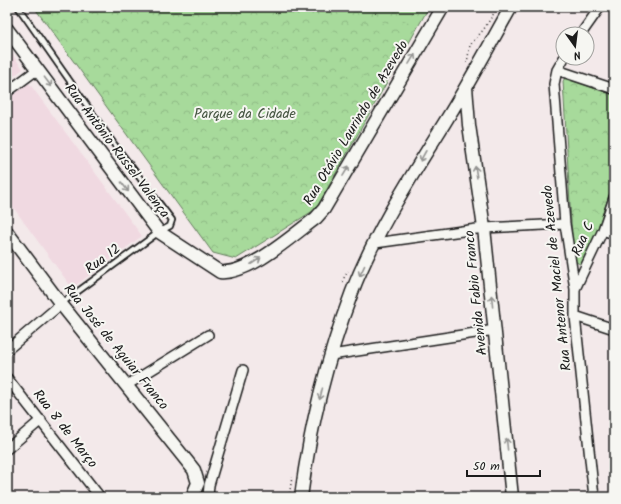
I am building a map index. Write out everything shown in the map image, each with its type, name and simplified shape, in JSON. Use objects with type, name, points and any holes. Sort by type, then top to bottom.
[{"type":"main road","name":"Rua Otávio Laurindo de Azevedo","points":[[220,272],[228,273],[253,264],[316,218],[324,209],[443,7]]},
{"type":"main road","points":[[301,497],[308,446],[331,355],[352,291],[375,243],[426,151],[466,87],[511,7]]},
{"type":"main road","name":"Rua Antônio Russel Valença","points":[[7,29],[159,232],[220,272]]},
{"type":"main road","name":"Avenida Fabio Franco","points":[[466,87],[469,126],[484,228],[512,497]]},
{"type":"main road","points":[[444,123],[449,119],[459,118],[465,120],[469,126]]},
{"type":"main road","name":"Rua José de Aguiar Franco","points":[[7,232],[61,304],[127,385],[204,484]]},
{"type":"main road","points":[[192,497],[204,484]]},
{"type":"street","points":[[587,26],[600,7]]},
{"type":"street","name":"Rua Antenor Maciel de Azevedo","points":[[559,66],[554,84],[565,224],[574,289],[575,316],[594,497]]},
{"type":"street","points":[[7,92],[38,69]]},
{"type":"street","points":[[557,70],[614,89]]},
{"type":"street","name":"Rua C","points":[[574,289],[603,230],[614,198]]},
{"type":"street","points":[[375,243],[484,228],[565,224]]},
{"type":"street","points":[[603,230],[614,234]]},
{"type":"street","points":[[7,350],[61,304]]},
{"type":"street","points":[[575,316],[614,329]]},
{"type":"street","points":[[331,355],[495,330]]},
{"type":"street","points":[[127,385],[208,335]]},
{"type":"street","points":[[208,497],[204,484],[243,370]]},
{"type":"street","name":"Rua 8 de Março","points":[[7,378],[100,497]]},
{"type":"street","points":[[7,449],[41,420]]},
{"type":"lane","name":"Rua 12","points":[[18,7],[114,144],[172,220],[170,226],[159,232],[61,304]]},
{"type":"shaded area","points":[[7,47],[23,69],[7,81]]},
{"type":"shaded area","points":[[29,83],[142,236],[72,288],[7,199],[7,100]]},
{"type":"green space","name":"Parque da Cidade","points":[[34,7],[429,7],[316,209],[236,259],[213,253]]},
{"type":"green space","points":[[565,78],[614,95],[614,180],[589,255],[584,262],[580,264],[576,262],[573,256],[563,81]]}]
